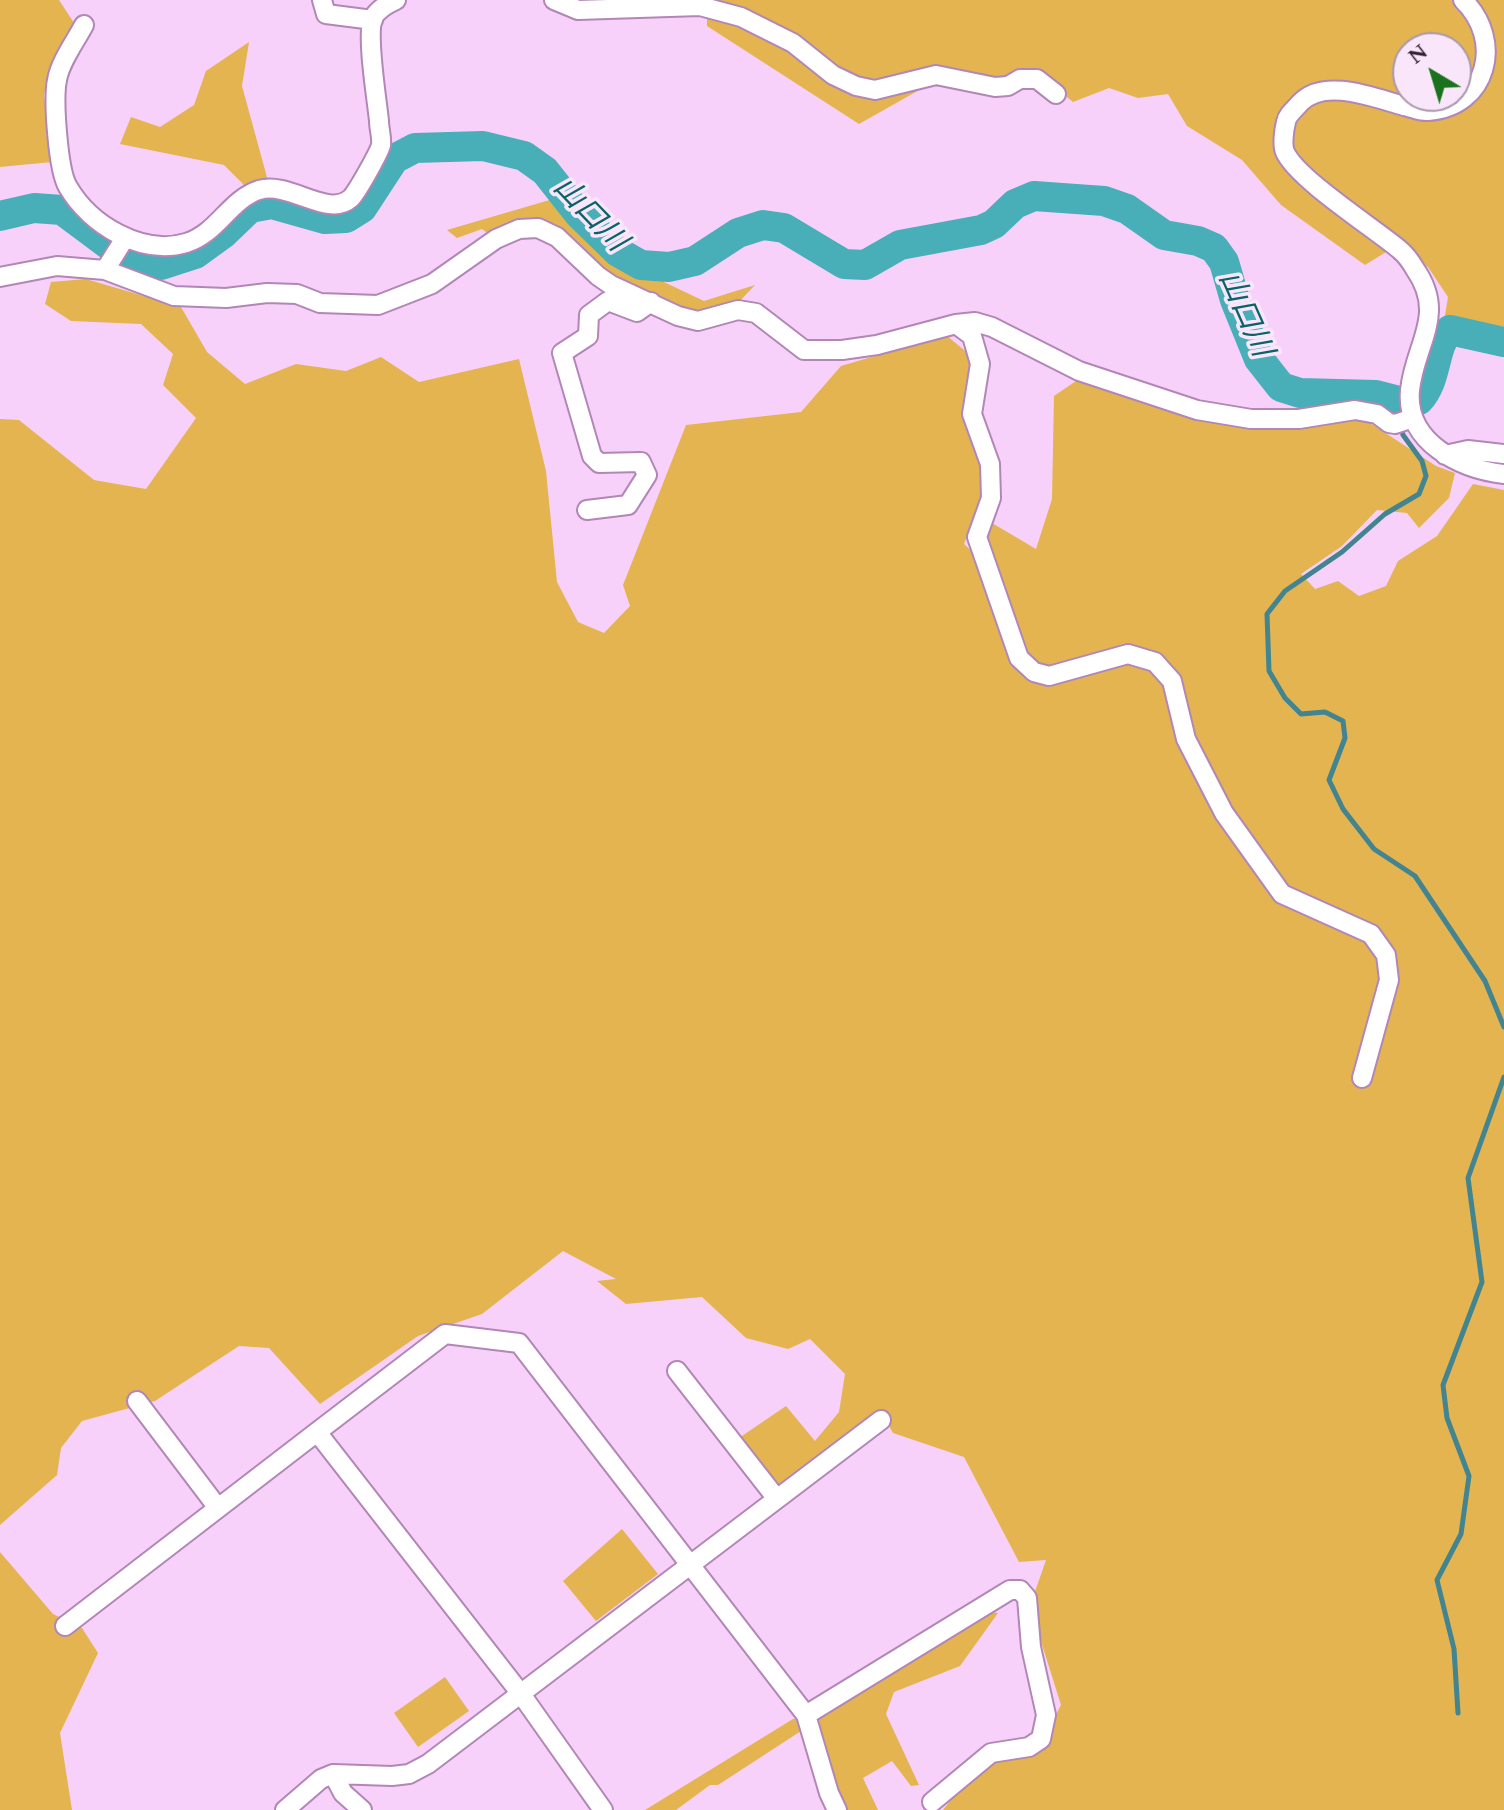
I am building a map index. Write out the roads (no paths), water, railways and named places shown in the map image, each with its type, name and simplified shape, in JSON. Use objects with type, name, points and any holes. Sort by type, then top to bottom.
[{"type":"street","points":[[322,0],[326,14],[373,20]]},
{"type":"street","points":[[84,25],[57,77],[55,112],[66,185],[84,208],[125,238],[152,246],[185,243],[205,234],[240,200],[259,190],[280,187],[323,204],[339,205],[352,198],[381,146],[372,44],[373,20],[383,6],[396,0]]},
{"type":"street","points":[[554,0],[581,5],[700,6],[741,17],[793,43],[844,81],[875,90],[936,75],[995,87],[1008,86],[1020,79],[1037,79],[1056,94]]},
{"type":"street","points":[[1405,421],[1430,319],[1427,286],[1404,253],[1297,170],[1284,150],[1286,119],[1307,96],[1341,89],[1426,111],[1458,103],[1476,86],[1488,59],[1487,36],[1474,10],[1463,0]]},
{"type":"street","points":[[0,277],[57,266],[105,270],[174,296],[226,298],[282,293],[297,294],[320,303],[378,305],[432,284],[496,239],[519,229],[538,228],[557,237],[611,285],[678,316],[698,321],[738,310],[756,313],[804,350],[842,350],[877,345],[975,322],[992,327],[1079,371],[1197,410],[1263,419],[1299,419],[1355,410],[1377,414],[1389,423],[1405,421],[1445,455],[1468,466],[1504,474]]},
{"type":"street","points":[[105,270],[125,238]]},
{"type":"street","points":[[587,510],[628,505],[647,475],[641,462],[599,463],[592,456],[562,353],[588,336],[589,315],[608,301],[637,312],[651,302]]},
{"type":"street","points":[[956,324],[972,336],[980,364],[972,414],[990,464],[991,498],[977,537],[1019,658],[1034,672],[1049,676],[1128,654],[1155,662],[1172,681],[1186,739],[1224,813],[1282,894],[1371,934],[1386,955],[1389,980],[1362,1078]]},
{"type":"street","points":[[1445,455],[1468,450],[1504,454]]},
{"type":"street","points":[[65,1626],[445,1334],[519,1343],[806,1715],[837,1810]]},
{"type":"street","points":[[677,1371],[777,1499]]},
{"type":"street","points":[[137,1401],[218,1508]]},
{"type":"street","points":[[285,1810],[321,1779],[333,1774],[347,1772],[392,1776],[409,1774],[428,1764],[881,1420]]},
{"type":"street","points":[[317,1432],[521,1694],[603,1810]]},
{"type":"street","points":[[806,1715],[1010,1590],[1020,1590],[1027,1598],[1031,1647],[1046,1715],[1041,1739],[1029,1747],[991,1753],[932,1802]]},
{"type":"street","points":[[333,1774],[343,1793],[362,1810]]},
{"type":"waterway","name":"山口川","points":[[0,216],[34,208],[62,210],[113,248],[161,265],[195,254],[224,233],[250,208],[272,204],[325,219],[346,218],[362,208],[394,159],[415,148],[483,146],[524,156],[545,171],[579,214],[618,252],[641,265],[669,267],[695,261],[738,233],[763,225],[784,228],[844,264],[865,265],[900,245],[981,230],[994,224],[1015,204],[1034,196],[1104,201],[1127,209],[1164,235],[1198,241],[1214,248],[1224,262],[1235,300],[1259,359],[1281,387],[1300,393],[1376,395],[1399,401]]},
{"type":"waterway","name":"山口川","points":[[1419,400],[1450,330],[1504,342]]},
{"type":"waterway","points":[[1388,400],[1398,418]]},
{"type":"waterway","points":[[1401,427],[1403,435],[1422,461],[1426,476],[1419,494],[1385,514],[1342,552],[1285,591],[1267,614],[1269,671],[1285,698],[1301,714],[1325,712],[1343,721],[1345,738],[1329,780],[1343,809],[1374,849],[1415,876],[1485,981],[1504,1027]]},
{"type":"waterway","points":[[1458,1713],[1454,1649],[1437,1580],[1461,1534],[1469,1476],[1447,1418],[1443,1385],[1482,1282],[1468,1178],[1504,1077]]}]
